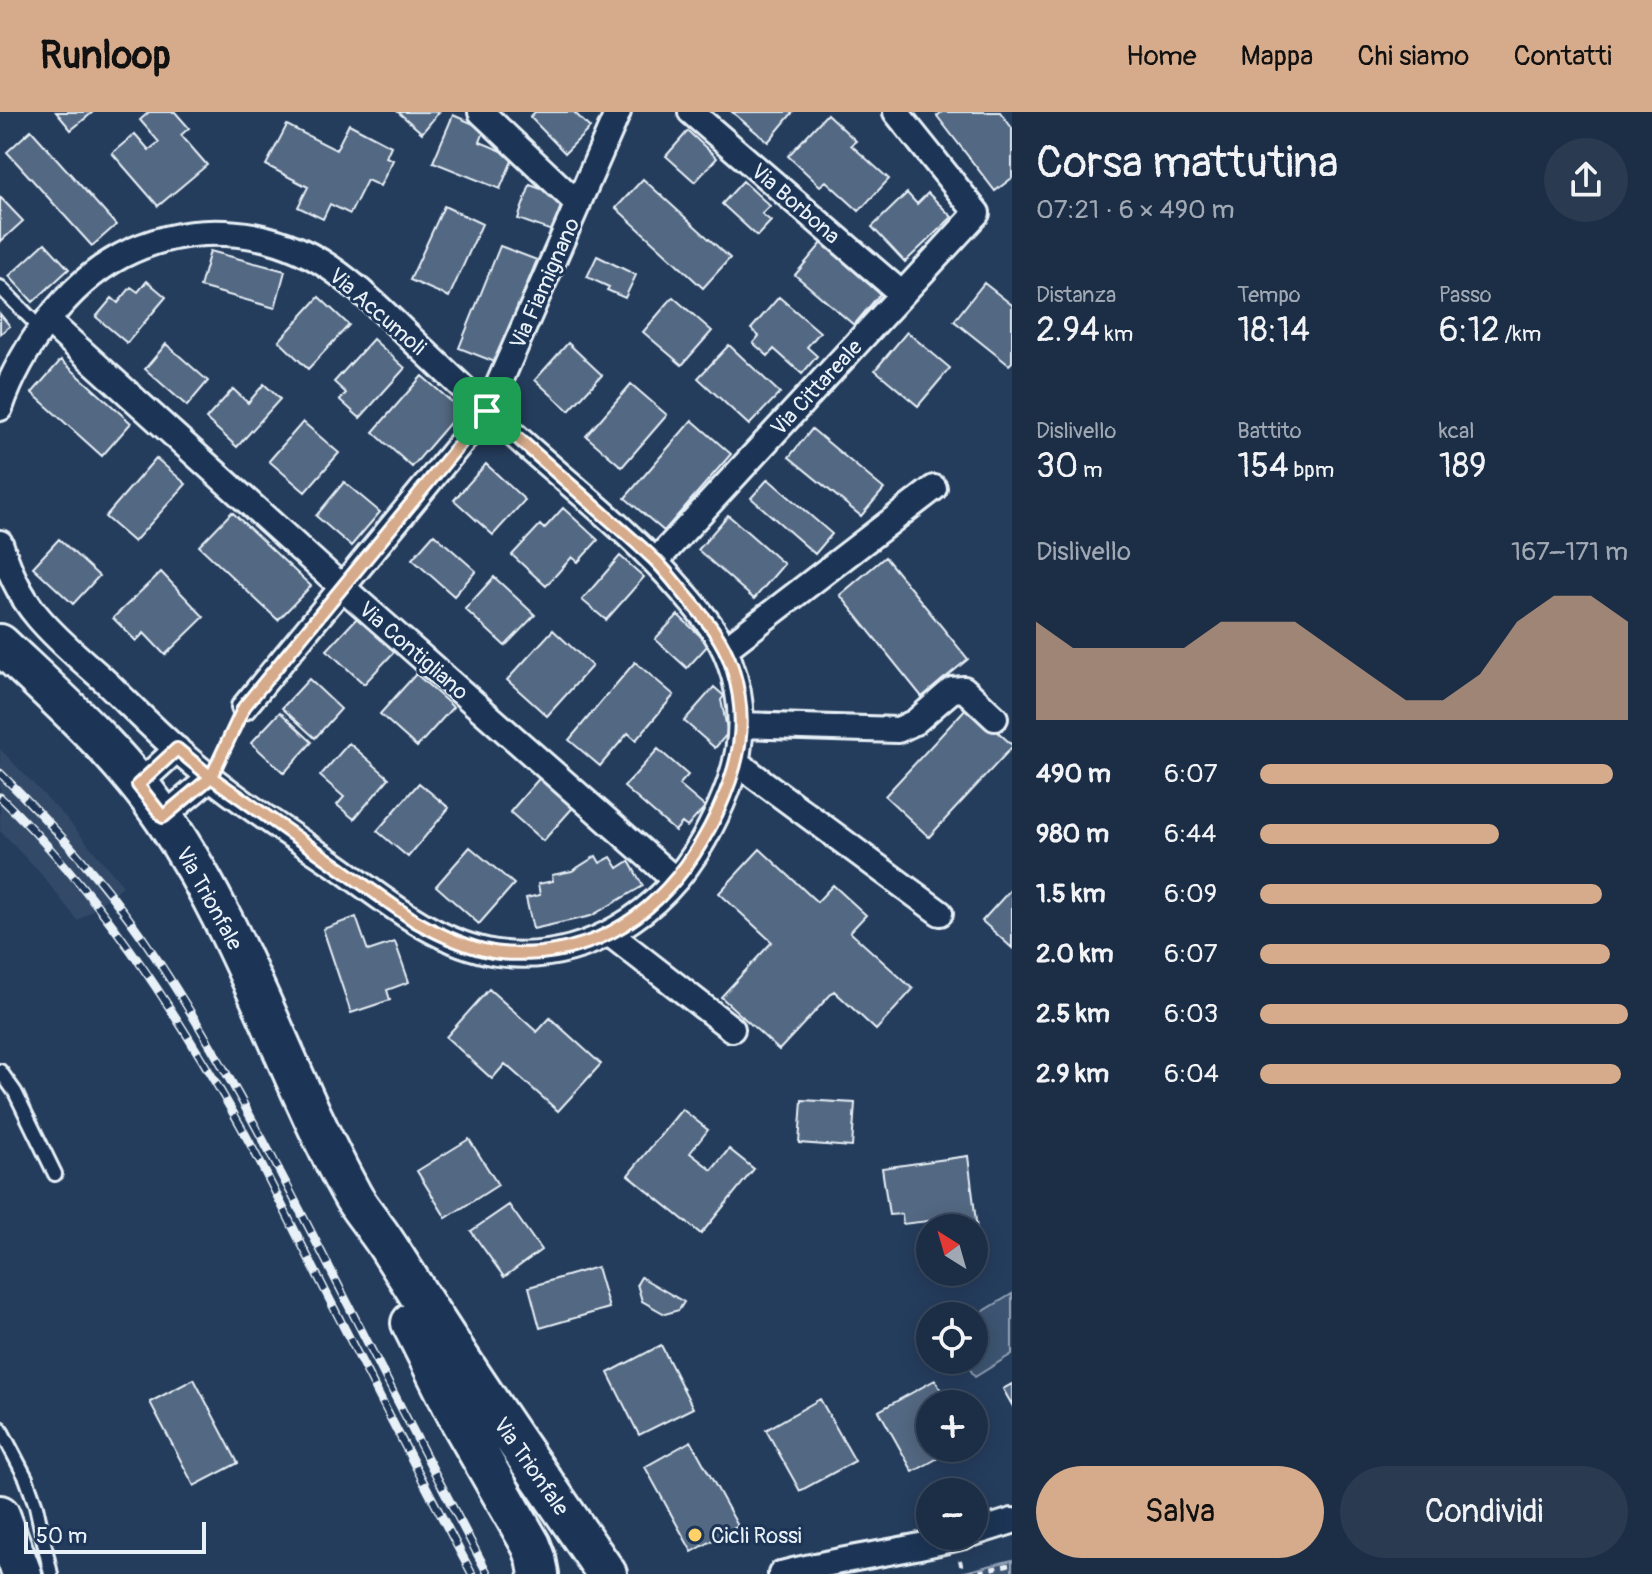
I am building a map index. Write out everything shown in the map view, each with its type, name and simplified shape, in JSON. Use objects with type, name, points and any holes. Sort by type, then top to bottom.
[{"type":"main road","name":"Via Trionfale","points":[[0,644],[89,730],[163,817],[231,935],[324,1142],[353,1197],[461,1362],[607,1574]]},
{"type":"main road","name":"Via Trionfale","points":[[353,1197],[379,1262],[460,1421],[531,1545],[539,1574]]},
{"type":"main road","points":[[0,1515],[22,1574]]},
{"type":"street","points":[[481,112],[578,204]]},
{"type":"street","name":"Via Fiamignano","points":[[244,707],[487,411],[618,112]]},
{"type":"street","name":"Via Borbona","points":[[691,112],[902,294]]},
{"type":"street","name":"Via Cittareale","points":[[656,561],[977,213],[896,112]]},
{"type":"street","name":"Via Accumoli","points":[[0,408],[18,365],[45,326],[71,295],[113,260],[144,245],[204,231],[243,234],[274,241],[326,264],[656,561],[714,630],[725,649],[737,687],[741,725],[737,763],[708,831],[694,855],[675,880],[646,909],[610,934],[569,949],[529,954],[495,953],[446,938],[415,921],[211,777]]},
{"type":"street","name":"Via Contigliano","points":[[45,326],[675,880]]},
{"type":"street","points":[[725,649],[934,488]]},
{"type":"street","points":[[0,543],[18,589],[41,621],[211,777],[163,817]]},
{"type":"street","points":[[741,725],[898,730],[915,722],[952,690],[964,689],[995,718]]},
{"type":"street","points":[[138,785],[177,749]]},
{"type":"street","points":[[737,763],[940,913]]},
{"type":"street","points":[[610,934],[732,1029]]},
{"type":"street","points":[[988,1529],[1012,1521]]},
{"type":"street","points":[[781,1574],[916,1547]]},
{"type":"lane","points":[[0,287],[45,326]]},
{"type":"lane","points":[[0,1071],[15,1092],[55,1174]]},
{"type":"lane","points":[[0,1428],[26,1478],[36,1506],[51,1574]]},
{"type":"path","points":[[211,777],[244,707]]},
{"type":"path","points":[[968,1574],[1012,1564]]},
{"type":"shaded area","points":[[0,749],[68,820],[123,886],[78,921],[41,874],[0,831]]},
{"type":"shaded area","points":[[1012,1294],[1012,1354],[988,1369],[988,1309]]},
{"type":"shaded area","points":[[1012,1560],[1012,1574],[957,1574]]},
{"type":"building","points":[[56,112],[93,112],[71,130]]},
{"type":"building","points":[[149,112],[175,112],[189,128],[181,135],[207,165],[158,206],[112,153],[135,134],[149,150],[159,142],[140,120]]},
{"type":"building","points":[[398,112],[439,112],[422,133]]},
{"type":"building","points":[[535,112],[574,112],[590,128],[565,153],[530,117]]},
{"type":"building","points":[[732,112],[793,112],[768,142]]},
{"type":"building","points":[[942,112],[1000,112],[1012,128],[1012,178],[995,191],[937,116]]},
{"type":"building","points":[[827,114],[856,141],[851,145],[889,179],[859,211],[826,181],[820,186],[788,156]]},
{"type":"building","points":[[453,115],[485,129],[480,142],[514,156],[500,189],[433,162]]},
{"type":"building","points":[[349,124],[391,146],[386,157],[393,160],[380,186],[367,180],[350,214],[330,204],[323,219],[298,207],[308,187],[266,165],[287,125],[336,150]]},
{"type":"building","points":[[31,130],[116,225],[92,246],[7,152]]},
{"type":"building","points":[[688,131],[717,158],[695,182],[666,156]]},
{"type":"building","points":[[643,179],[730,258],[703,288],[616,208]]},
{"type":"building","points":[[743,181],[770,206],[762,214],[771,221],[757,236],[722,204]]},
{"type":"building","points":[[530,185],[564,197],[552,231],[518,219]]},
{"type":"building","points":[[907,193],[917,204],[928,193],[952,217],[905,262],[872,227]]},
{"type":"building","points":[[0,197],[23,221],[0,242]]},
{"type":"building","points":[[444,206],[482,224],[449,297],[410,280]]},
{"type":"building","points":[[45,243],[69,269],[33,302],[9,276]]},
{"type":"building","points":[[822,243],[880,294],[854,325],[795,275]]},
{"type":"building","points":[[500,246],[537,260],[495,362],[459,348]]},
{"type":"building","points":[[210,251],[285,271],[275,308],[200,287]]},
{"type":"building","points":[[597,256],[636,275],[625,298],[587,277]]},
{"type":"building","points":[[147,281],[166,297],[127,343],[96,317],[112,298],[118,303],[131,287],[138,292]]},
{"type":"building","points":[[984,283],[1012,305],[1012,362],[1009,365],[954,321]]},
{"type":"building","points":[[319,297],[349,325],[308,369],[279,341]]},
{"type":"building","points":[[673,297],[712,331],[682,365],[643,332]]},
{"type":"building","points":[[779,297],[820,332],[807,347],[817,356],[802,374],[774,349],[768,356],[753,343],[759,336],[751,329]]},
{"type":"building","points":[[0,314],[10,326],[0,334]]},
{"type":"building","points":[[907,332],[950,368],[918,406],[875,370]]},
{"type":"building","points":[[373,339],[405,368],[360,418],[340,400],[346,393],[334,382]]},
{"type":"building","points":[[568,343],[602,375],[569,411],[535,380]]},
{"type":"building","points":[[166,344],[208,381],[187,406],[145,369]]},
{"type":"building","points":[[729,345],[780,393],[749,425],[698,378]]},
{"type":"building","points":[[61,360],[131,423],[102,456],[32,393]]},
{"type":"building","points":[[422,376],[461,410],[412,467],[373,432]]},
{"type":"building","points":[[264,384],[280,399],[237,447],[206,419],[233,389],[248,403]]},
{"type":"building","points":[[631,384],[667,415],[622,467],[586,436]]},
{"type":"building","points":[[692,420],[731,454],[664,531],[625,498]]},
{"type":"building","points":[[303,422],[339,453],[305,492],[269,461]]},
{"type":"building","points":[[812,429],[884,489],[861,516],[789,457]]},
{"type":"building","points":[[156,458],[186,484],[134,542],[105,517]]},
{"type":"building","points":[[486,464],[525,500],[493,535],[454,500]]},
{"type":"building","points":[[768,479],[832,534],[815,554],[751,498]]},
{"type":"building","points":[[344,482],[380,512],[351,546],[316,516]]},
{"type":"building","points":[[563,508],[598,540],[578,562],[572,557],[546,586],[512,555],[540,525],[544,529]]},
{"type":"building","points":[[232,512],[311,586],[278,620],[199,546]]},
{"type":"building","points":[[728,515],[784,564],[754,599],[698,550]]},
{"type":"building","points":[[434,534],[476,571],[454,596],[412,559]]},
{"type":"building","points":[[59,539],[99,576],[73,604],[33,567]]},
{"type":"building","points":[[620,556],[644,577],[606,620],[582,600]]},
{"type":"building","points":[[885,557],[968,659],[922,697],[840,595]]},
{"type":"building","points":[[161,572],[204,617],[165,655],[144,633],[136,641],[113,618]]},
{"type":"building","points":[[494,577],[535,615],[505,646],[465,609]]},
{"type":"building","points":[[678,615],[709,644],[687,668],[655,639]]},
{"type":"building","points":[[358,617],[395,651],[364,684],[327,650]]},
{"type":"building","points":[[553,630],[592,666],[547,716],[507,680]]},
{"type":"building","points":[[635,662],[674,695],[636,740],[628,733],[600,766],[569,740]]},
{"type":"building","points":[[416,674],[453,707],[417,747],[380,714]]},
{"type":"building","points":[[309,679],[341,709],[315,738],[282,708]]},
{"type":"building","points":[[714,687],[724,696],[721,700],[728,733],[715,748],[684,721]]},
{"type":"building","points":[[969,705],[1012,747],[929,837],[885,796]]},
{"type":"building","points":[[280,712],[312,742],[284,773],[251,743]]},
{"type":"building","points":[[349,743],[389,778],[354,819],[337,805],[344,797],[320,776]]},
{"type":"building","points":[[658,749],[688,775],[679,785],[705,807],[687,827],[682,823],[675,831],[624,787]]},
{"type":"building","points":[[543,774],[577,803],[543,841],[510,812]]},
{"type":"building","points":[[419,783],[449,808],[408,857],[377,831]]},
{"type":"building","points":[[470,847],[514,884],[479,924],[436,886]]},
{"type":"building","points":[[760,849],[817,902],[833,885],[866,915],[850,932],[913,989],[876,1030],[834,991],[779,1050],[721,997],[772,942],[719,893]]},
{"type":"building","points":[[596,856],[600,863],[611,857],[618,868],[629,861],[643,886],[591,916],[533,929],[526,898],[540,895],[538,884],[553,881],[552,875],[572,871]]},
{"type":"building","points":[[1012,888],[1012,948],[982,921]]},
{"type":"building","points":[[356,917],[368,951],[395,942],[409,982],[387,990],[390,1000],[351,1013],[323,929]]},
{"type":"building","points":[[489,989],[537,1032],[550,1018],[601,1064],[558,1111],[505,1064],[492,1079],[446,1037]]},
{"type":"building","points":[[802,1100],[855,1103],[852,1147],[799,1143]]},
{"type":"building","points":[[682,1109],[708,1130],[690,1153],[712,1170],[729,1149],[754,1169],[701,1234],[628,1175]]},
{"type":"building","points":[[469,1139],[498,1185],[446,1218],[417,1171]]},
{"type":"building","points":[[968,1156],[975,1214],[916,1214],[916,1222],[903,1224],[902,1214],[889,1215],[882,1168]]},
{"type":"building","points":[[509,1205],[541,1250],[504,1277],[471,1231]]},
{"type":"building","points":[[597,1267],[609,1308],[540,1328],[529,1287]]},
{"type":"building","points":[[641,1277],[684,1302],[679,1310],[665,1314],[642,1301],[637,1284]]},
{"type":"building","points":[[661,1345],[693,1408],[639,1435],[608,1373]]},
{"type":"building","points":[[194,1379],[238,1463],[194,1486],[150,1402]]},
{"type":"building","points":[[935,1380],[941,1390],[917,1390]]},
{"type":"building","points":[[1012,1384],[1012,1405],[1003,1389]]},
{"type":"building","points":[[916,1391],[916,1462],[931,1462],[913,1472],[879,1411]]},
{"type":"building","points":[[820,1399],[855,1461],[800,1491],[766,1430]]},
{"type":"building","points":[[691,1441],[738,1526],[692,1552],[645,1467]]},
{"type":"railway","points":[[0,773],[57,831],[110,894],[192,1015],[282,1175],[488,1574]]},
{"type":"railway","points":[[0,797],[36,833],[101,910],[187,1036],[257,1156],[472,1574]]},
{"type":"place","name":"Cicli Rossi","points":[[695,1535]]},
{"type":"route","points":[[487,411],[244,707],[211,777],[177,749],[138,785],[163,817],[211,777],[415,921],[446,938],[479,949],[529,954],[569,949],[610,934],[646,909],[675,880],[708,831],[731,781],[741,740],[740,706],[725,649],[700,612],[656,561],[487,411]]}]
